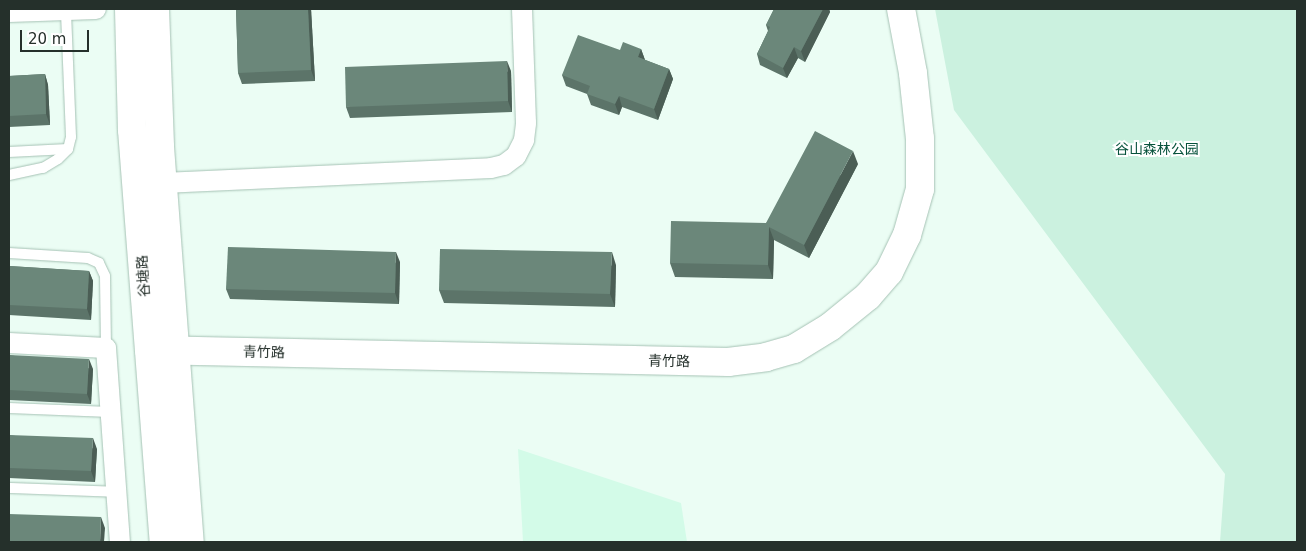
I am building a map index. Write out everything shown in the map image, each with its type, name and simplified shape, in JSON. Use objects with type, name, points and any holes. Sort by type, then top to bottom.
[{"type":"street","points":[[9,12],[96,9]]},
{"type":"street","name":"谷塘路","points":[[129,9],[132,130],[190,542]]},
{"type":"street","name":"谷塘路","points":[[155,9],[162,183],[164,542]]},
{"type":"street","points":[[162,183],[491,168],[504,164],[516,156],[524,140],[526,123],[522,9]]},
{"type":"street","name":"青竹路","points":[[162,346],[727,354],[765,349],[790,342],[824,321],[863,290],[881,268],[900,230],[911,187],[912,138],[904,74],[892,9]]},
{"type":"street","name":"青竹路","points":[[162,346],[728,362],[766,357],[794,349],[830,327],[868,296],[888,272],[908,235],[920,189],[920,139],[913,73],[901,9]]},
{"type":"street","points":[[9,343],[106,348],[120,542]]},
{"type":"lane","points":[[9,175],[43,168],[58,159],[68,149],[71,137],[66,10]]},
{"type":"lane","points":[[9,152],[68,149]]},
{"type":"lane","points":[[9,253],[88,258],[99,263],[105,276],[106,348]]},
{"type":"lane","points":[[9,408],[110,412]]},
{"type":"lane","points":[[9,488],[116,492]]},
{"type":"shaded area","points":[[518,449],[681,503],[687,542],[523,542]]},
{"type":"green space","name":"谷山森林公园","points":[[935,9],[1297,9],[1297,542],[1220,542],[1225,474],[954,110]]},
{"type":"building","points":[[236,9],[308,9],[311,70],[238,73]]},
{"type":"building","points":[[774,9],[823,9],[801,51],[794,47],[783,68],[757,54],[770,27],[766,25]]},
{"type":"building","points":[[578,35],[620,50],[623,42],[641,49],[638,57],[669,69],[654,109],[619,96],[615,104],[587,94],[590,86],[562,75]]},
{"type":"building","points":[[507,61],[508,101],[346,107],[345,67]]},
{"type":"building","points":[[45,74],[46,114],[9,116],[9,76]]},
{"type":"building","points":[[815,131],[853,151],[804,245],[769,227],[768,265],[670,263],[671,221],[766,223]]},
{"type":"building","points":[[228,247],[396,252],[395,293],[226,289]]},
{"type":"building","points":[[440,249],[612,252],[610,294],[439,290]]},
{"type":"building","points":[[9,266],[89,271],[87,309],[9,305]]},
{"type":"building","points":[[9,355],[89,359],[87,394],[9,390]]},
{"type":"building","points":[[9,435],[93,438],[91,471],[9,468]]},
{"type":"building","points":[[9,514],[101,517],[100,542],[9,542]]}]
